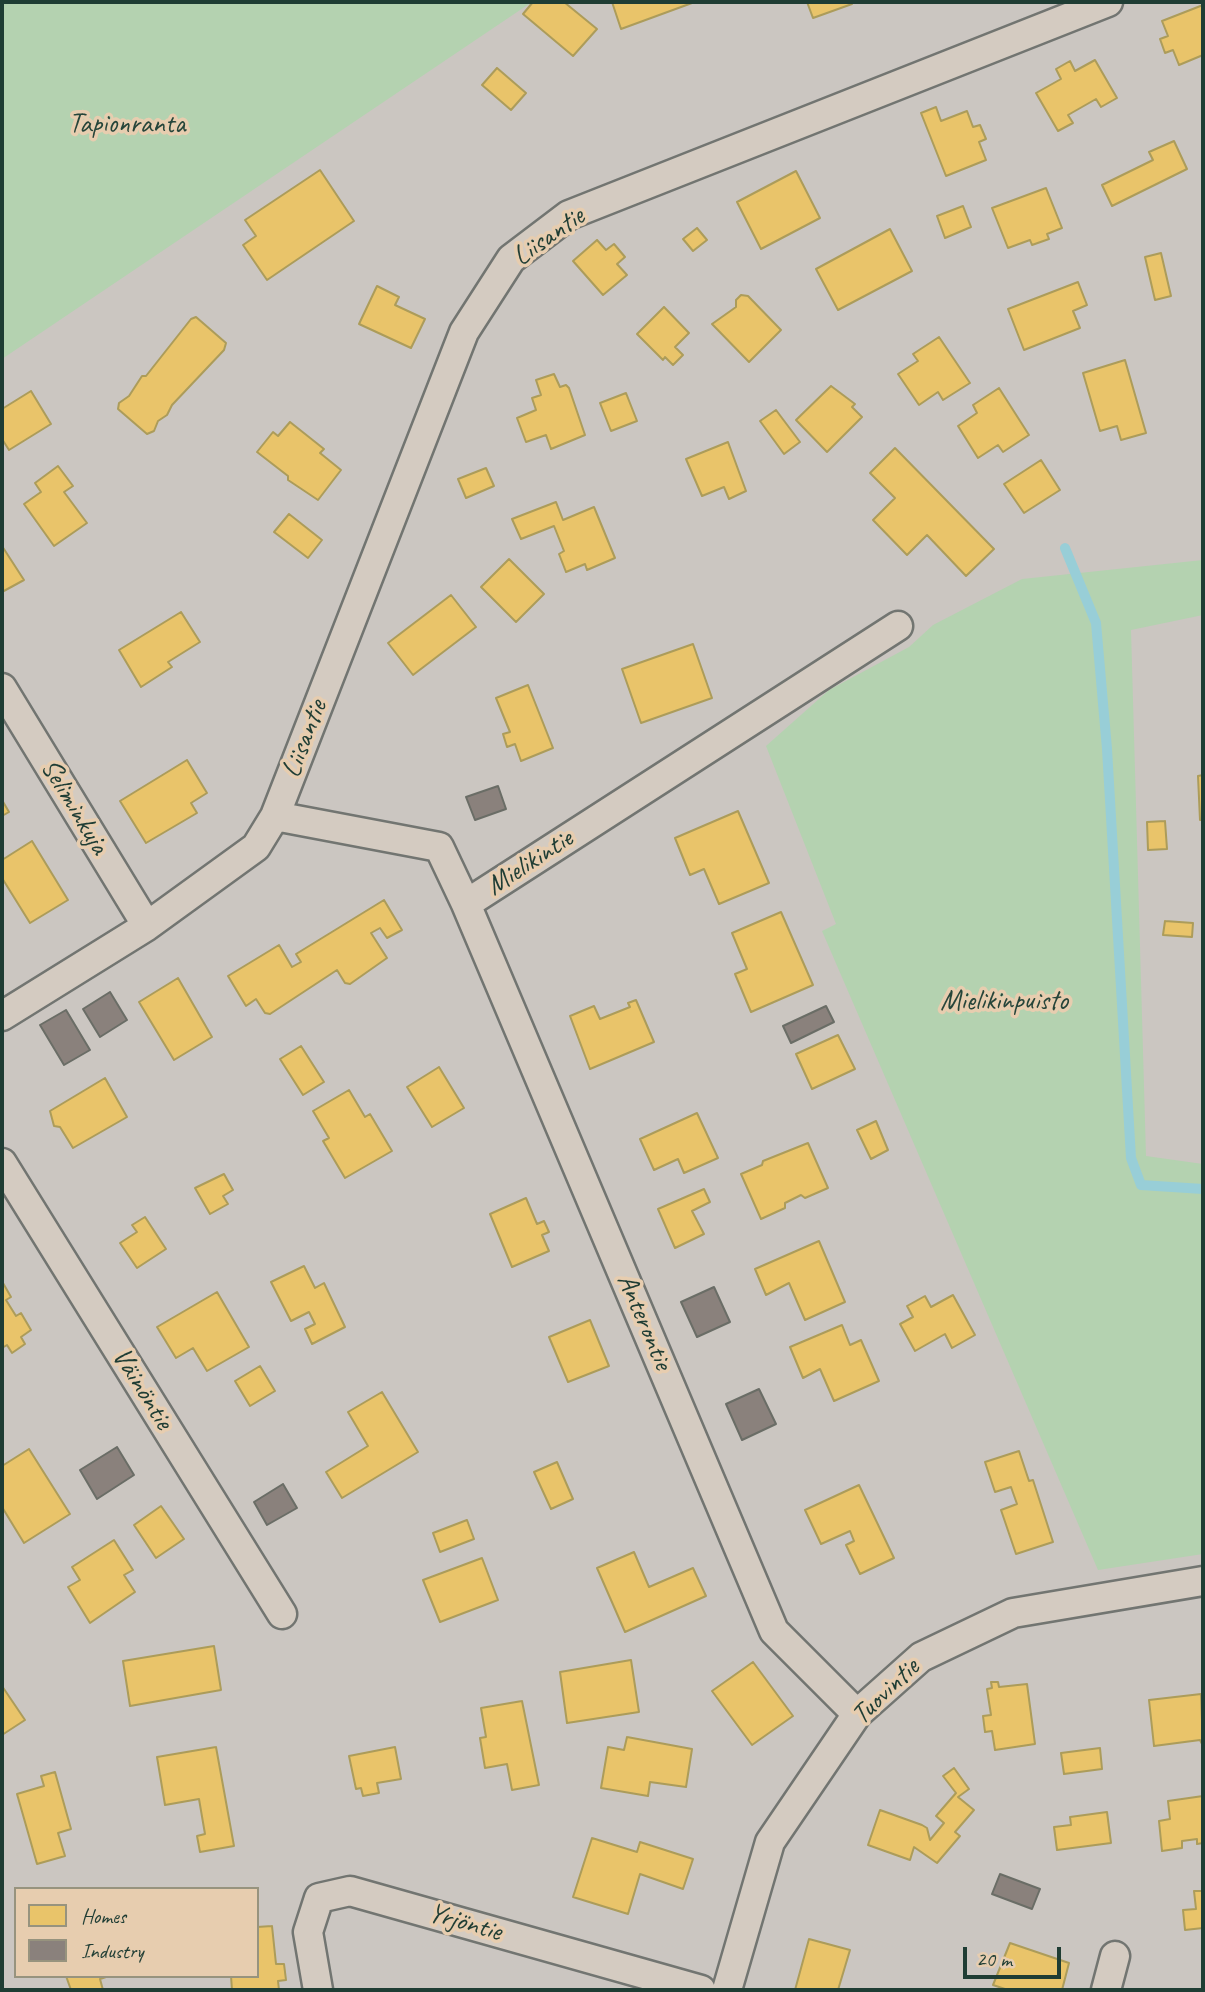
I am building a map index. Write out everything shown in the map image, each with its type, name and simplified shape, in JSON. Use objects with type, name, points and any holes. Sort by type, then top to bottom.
[{"type":"street","name":"Liisantie","points":[[275,816],[464,332],[511,259],[569,215],[1108,2]]},
{"type":"street","name":"Mielikintie","points":[[275,816],[439,847],[466,904],[898,626]]},
{"type":"street","name":"Seliminkuja","points":[[4,698],[147,926]]},
{"type":"street","points":[[2,1016],[147,926],[256,847],[275,816]]},
{"type":"street","name":"Anterontie","points":[[466,904],[774,1631],[857,1714]]},
{"type":"street","name":"Väinöntie","points":[[2,1163],[282,1614]]},
{"type":"street","name":"Tuovintie","points":[[727,1990],[771,1842],[857,1714],[921,1657],[1013,1613],[1203,1581]]},
{"type":"street","name":"Yrjöntie","points":[[318,1990],[308,1932],[319,1898],[350,1891],[701,1990]]},
{"type":"street","points":[[1106,1990],[1115,1956]]},
{"type":"green space","name":"Tapionranta","points":[[2,2],[532,2],[2,359]]},
{"type":"green space","name":"Mielikinpuisto","points":[[1203,560],[1203,615],[1131,630],[1146,1156],[1203,1164],[1203,1554],[1098,1570],[822,931],[836,924],[766,746],[829,690],[909,647],[933,625],[1022,579]]},
{"type":"building: Homes","points":[[533,2],[564,2],[597,29],[573,56],[523,14]]},
{"type":"building: Homes","points":[[612,2],[692,2],[692,3],[621,29]]},
{"type":"building: Homes","points":[[807,2],[851,2],[852,4],[813,18]]},
{"type":"building: Homes","points":[[1203,5],[1203,55],[1179,65],[1173,50],[1165,53],[1160,39],[1168,36],[1162,21]]},
{"type":"building: Homes","points":[[1095,60],[1117,98],[1101,107],[1096,99],[1068,115],[1073,123],[1058,131],[1036,93],[1061,79],[1056,69],[1070,61],[1075,71]]},
{"type":"building: Homes","points":[[497,68],[526,93],[511,110],[482,85]]},
{"type":"building: Homes","points":[[936,107],[941,121],[967,111],[973,127],[980,125],[986,139],[979,142],[986,160],[946,176],[921,113]]},
{"type":"building: Homes","points":[[1174,141],[1187,169],[1112,206],[1102,185],[1153,160],[1149,152]]},
{"type":"building: Homes","points":[[320,170],[354,221],[267,280],[243,245],[256,236],[245,220]]},
{"type":"building: Homes","points":[[796,171],[820,218],[761,249],[737,202]]},
{"type":"building: Homes","points":[[1046,188],[1062,228],[1047,234],[1049,239],[1032,245],[1030,240],[1008,248],[992,208]]},
{"type":"building: Homes","points":[[963,206],[971,227],[945,238],[937,216]]},
{"type":"building: Homes","points":[[697,228],[707,240],[693,251],[683,239]]},
{"type":"building: Homes","points":[[890,229],[912,271],[838,310],[816,269]]},
{"type":"building: Homes","points":[[597,240],[606,250],[614,244],[625,257],[617,264],[627,275],[603,295],[573,261]]},
{"type":"building: Homes","points":[[1161,253],[1171,296],[1155,300],[1145,257]]},
{"type":"building: Homes","points":[[1078,282],[1087,305],[1073,311],[1080,328],[1024,350],[1008,309]]},
{"type":"building: Homes","points":[[377,286],[399,297],[395,305],[425,319],[411,348],[359,324]]},
{"type":"building: Homes","points":[[741,295],[748,296],[781,330],[749,362],[712,324],[736,307],[736,300]]},
{"type":"building: Homes","points":[[664,307],[689,333],[675,347],[683,355],[673,365],[665,357],[663,360],[637,334]]},
{"type":"building: Homes","points":[[196,317],[226,343],[224,350],[172,405],[167,415],[158,421],[154,431],[147,434],[118,409],[119,403],[129,396],[142,376],[146,376],[191,319]]},
{"type":"building: Homes","points":[[939,337],[970,383],[943,400],[938,392],[919,405],[898,374],[918,361],[913,354]]},
{"type":"building: Homes","points":[[1125,360],[1146,433],[1121,440],[1117,426],[1100,431],[1083,373]]},
{"type":"building: Homes","points":[[554,374],[560,387],[566,385],[569,388],[585,435],[551,449],[546,435],[526,442],[517,418],[536,410],[532,398],[541,395],[536,380]]},
{"type":"building: Homes","points":[[831,386],[855,404],[852,407],[862,417],[827,452],[796,420]]},
{"type":"building: Homes","points":[[999,388],[1029,435],[1003,452],[998,445],[978,458],[958,426],[977,413],[973,405]]},
{"type":"building: Homes","points":[[31,391],[51,424],[9,450],[2,439],[2,409]]},
{"type":"building: Homes","points":[[626,393],[637,421],[611,431],[600,403]]},
{"type":"building: Homes","points":[[776,410],[800,442],[784,454],[760,421]]},
{"type":"building: Homes","points":[[290,422],[324,449],[320,453],[341,470],[318,500],[288,480],[288,476],[257,452],[273,432],[278,436]]},
{"type":"building: Homes","points":[[728,442],[746,491],[729,499],[724,487],[702,496],[686,459]]},
{"type":"building: Homes","points":[[895,448],[994,549],[966,576],[927,535],[907,555],[873,520],[895,498],[870,473]]},
{"type":"building: Homes","points":[[1041,460],[1060,490],[1024,513],[1004,484]]},
{"type":"building: Homes","points":[[58,466],[73,486],[64,492],[87,523],[54,546],[24,504],[41,492],[35,483]]},
{"type":"building: Homes","points":[[486,468],[494,486],[466,498],[458,479]]},
{"type":"building: Homes","points":[[556,502],[563,520],[594,507],[615,558],[587,570],[585,564],[566,572],[559,554],[564,551],[554,526],[521,539],[512,519]]},
{"type":"building: Homes","points":[[289,514],[322,540],[308,558],[274,532]]},
{"type":"building: Homes","points":[[2,546],[24,580],[2,592]]},
{"type":"building: Homes","points":[[509,559],[544,594],[516,622],[481,587]]},
{"type":"building: Homes","points":[[451,595],[476,627],[413,675],[388,643]]},
{"type":"building: Homes","points":[[181,612],[200,642],[168,662],[172,667],[141,687],[119,650]]},
{"type":"building: Homes","points":[[693,644],[712,698],[641,723],[622,669]]},
{"type":"building: Homes","points":[[528,685],[553,748],[521,761],[515,744],[507,747],[503,734],[510,732],[496,698]]},
{"type":"building: Homes","points":[[187,760],[207,793],[191,803],[197,813],[146,843],[120,801]]},
{"type":"building: Homes","points":[[1203,775],[1203,820],[1200,820],[1198,776]]},
{"type":"building: Homes","points":[[2,800],[9,812],[2,816]]},
{"type":"building: Homes","points":[[738,811],[769,883],[719,904],[704,869],[690,875],[675,838]]},
{"type":"building: Homes","points":[[1165,821],[1167,849],[1148,850],[1147,822]]},
{"type":"building: Homes","points":[[32,841],[68,900],[30,923],[2,878],[2,860]]},
{"type":"building: Homes","points":[[384,900],[402,930],[387,938],[380,928],[371,933],[387,958],[350,984],[345,983],[337,970],[270,1014],[265,1013],[256,999],[246,1006],[228,976],[279,945],[292,967],[301,962],[296,954]]},
{"type":"building: Homes","points":[[781,912],[813,985],[751,1012],[735,974],[747,969],[732,933]]},
{"type":"building: Homes","points":[[1165,921],[1193,923],[1192,937],[1163,935]]},
{"type":"building: Homes","points":[[178,978],[212,1037],[174,1060],[139,1002]]},
{"type":"building: Homes","points":[[636,1000],[654,1042],[590,1069],[570,1016],[594,1006],[600,1019],[630,1007],[628,1003]]},
{"type":"building: Homes","points":[[838,1035],[855,1069],[812,1089],[796,1054]]},
{"type":"building: Homes","points":[[301,1046],[324,1082],[303,1095],[280,1059]]},
{"type":"building: Homes","points":[[439,1067],[464,1108],[432,1127],[407,1087]]},
{"type":"building: Homes","points":[[105,1078],[127,1117],[73,1148],[60,1127],[54,1126],[50,1111]]},
{"type":"building: Homes","points":[[349,1090],[365,1117],[370,1114],[392,1151],[345,1178],[323,1141],[329,1138],[313,1111]]},
{"type":"building: Homes","points":[[697,1113],[718,1158],[684,1173],[678,1159],[654,1170],[640,1139]]},
{"type":"building: Homes","points":[[876,1121],[888,1150],[871,1159],[857,1130]]},
{"type":"building: Homes","points":[[808,1143],[828,1188],[805,1198],[801,1195],[785,1203],[785,1208],[761,1219],[741,1174],[762,1165],[763,1161]]},
{"type":"building: Homes","points":[[224,1174],[233,1190],[223,1196],[228,1204],[210,1214],[195,1188]]},
{"type":"building: Homes","points":[[704,1189],[710,1202],[692,1211],[704,1234],[675,1248],[658,1209]]},
{"type":"building: Homes","points":[[526,1198],[537,1224],[544,1221],[549,1232],[542,1235],[549,1251],[512,1267],[490,1214]]},
{"type":"building: Homes","points":[[145,1217],[166,1249],[137,1268],[120,1243],[137,1232],[132,1225]]},
{"type":"building: Homes","points":[[819,1241],[845,1302],[805,1320],[789,1283],[766,1295],[755,1269]]},
{"type":"building: Homes","points":[[304,1266],[315,1288],[324,1283],[345,1327],[312,1344],[305,1329],[315,1324],[309,1312],[291,1321],[271,1282]]},
{"type":"building: Homes","points":[[3,1283],[11,1297],[6,1300],[16,1316],[21,1313],[31,1330],[21,1337],[25,1344],[12,1353],[7,1345],[2,1348]]},
{"type":"building: Homes","points":[[217,1292],[249,1347],[207,1371],[193,1348],[176,1358],[157,1327]]},
{"type":"building: Homes","points":[[953,1295],[975,1335],[952,1348],[945,1334],[915,1351],[900,1324],[913,1317],[907,1306],[925,1296],[931,1307]]},
{"type":"building: Homes","points":[[590,1320],[609,1366],[568,1382],[549,1337]]},
{"type":"building: Homes","points":[[842,1325],[850,1345],[861,1340],[879,1381],[834,1401],[820,1369],[803,1378],[790,1347]]},
{"type":"building: Homes","points":[[260,1366],[275,1391],[250,1406],[235,1381]]},
{"type":"building: Homes","points":[[382,1392],[418,1452],[342,1498],[326,1472],[368,1446],[348,1412]]},
{"type":"building: Homes","points":[[29,1449],[70,1514],[24,1543],[2,1507],[2,1466]]},
{"type":"building: Homes","points":[[1019,1451],[1029,1481],[1033,1480],[1053,1542],[1016,1554],[1001,1510],[1017,1504],[1011,1487],[995,1492],[985,1462]]},
{"type":"building: Homes","points":[[557,1462],[573,1499],[551,1509],[534,1472]]},
{"type":"building: Homes","points":[[859,1485],[894,1558],[860,1574],[846,1545],[854,1541],[850,1531],[821,1544],[805,1510]]},
{"type":"building: Homes","points":[[161,1506],[184,1539],[156,1558],[134,1525]]},
{"type":"building: Homes","points":[[467,1520],[474,1539],[440,1552],[433,1533]]},
{"type":"building: Homes","points":[[114,1540],[133,1570],[124,1575],[135,1592],[90,1623],[68,1587],[80,1580],[72,1567]]},
{"type":"building: Homes","points":[[634,1552],[649,1587],[693,1568],[706,1596],[625,1632],[597,1568]]},
{"type":"building: Homes","points":[[482,1558],[498,1600],[440,1622],[423,1580]]},
{"type":"building: Homes","points":[[214,1646],[221,1690],[130,1706],[123,1661]]},
{"type":"building: Homes","points":[[631,1660],[639,1712],[567,1723],[560,1672]]},
{"type":"building: Homes","points":[[753,1662],[793,1716],[752,1745],[712,1691]]},
{"type":"building: Homes","points":[[991,1682],[998,1682],[999,1687],[1027,1684],[1035,1744],[995,1750],[992,1731],[985,1732],[983,1716],[991,1715],[987,1689],[992,1688]]},
{"type":"building: Homes","points":[[2,1686],[25,1720],[2,1735]]},
{"type":"building: Homes","points":[[1201,1694],[1203,1746],[1200,1740],[1154,1746],[1149,1700]]},
{"type":"building: Homes","points":[[522,1701],[539,1785],[512,1790],[507,1764],[485,1768],[480,1738],[486,1737],[481,1708]]},
{"type":"building: Homes","points":[[627,1737],[692,1749],[686,1787],[650,1782],[648,1796],[601,1788],[608,1747],[624,1750]]},
{"type":"building: Homes","points":[[216,1747],[234,1846],[200,1852],[197,1836],[205,1834],[199,1799],[165,1805],[157,1757]]},
{"type":"building: Homes","points":[[395,1747],[401,1779],[377,1783],[379,1793],[363,1796],[361,1788],[356,1789],[349,1756]]},
{"type":"building: Homes","points":[[1100,1748],[1102,1769],[1064,1774],[1061,1753]]},
{"type":"building: Homes","points":[[954,1768],[969,1789],[958,1797],[974,1810],[955,1832],[960,1836],[937,1863],[914,1847],[910,1860],[868,1845],[880,1810],[927,1828],[930,1840],[944,1823],[936,1816],[956,1793],[943,1776]]},
{"type":"building: Homes","points":[[55,1772],[71,1829],[58,1833],[65,1856],[37,1864],[17,1794],[44,1786],[41,1776]]},
{"type":"building: Homes","points":[[1203,1796],[1203,1843],[1197,1844],[1197,1839],[1182,1841],[1182,1848],[1162,1851],[1159,1821],[1170,1819],[1168,1801]]},
{"type":"building: Homes","points":[[1107,1812],[1111,1843],[1057,1850],[1054,1827],[1071,1825],[1070,1817]]},
{"type":"building: Homes","points":[[592,1838],[637,1852],[640,1842],[693,1859],[683,1889],[640,1874],[628,1914],[573,1897]]},
{"type":"building: Homes","points":[[1194,1891],[1203,1891],[1203,1928],[1185,1930],[1183,1910],[1196,1909]]},
{"type":"building: Homes","points":[[272,1926],[276,1964],[284,1964],[286,1980],[278,1981],[279,1990],[232,1990],[231,1978],[259,1978],[259,1927]]},
{"type":"building: Homes","points":[[809,1939],[850,1950],[838,1990],[795,1990]]},
{"type":"building: Homes","points":[[1010,1943],[1069,1963],[1062,1990],[1008,1990],[993,1985]]},
{"type":"building: Homes","points":[[67,1978],[103,1978],[100,1979],[103,1990],[71,1990]]},
{"type":"building: Industry","points":[[498,786],[506,809],[475,820],[466,797]]},
{"type":"building: Industry","points":[[110,992],[127,1020],[100,1037],[83,1009]]},
{"type":"building: Industry","points":[[826,1006],[834,1022],[791,1043],[783,1026]]},
{"type":"building: Industry","points":[[66,1010],[90,1050],[64,1065],[40,1025]]},
{"type":"building: Industry","points":[[714,1287],[730,1322],[697,1337],[681,1302]]},
{"type":"building: Industry","points":[[759,1389],[776,1424],[742,1440],[726,1404]]},
{"type":"building: Industry","points":[[117,1447],[134,1475],[97,1499],[80,1470]]},
{"type":"building: Industry","points":[[283,1484],[297,1508],[267,1525],[254,1502]]},
{"type":"building: Industry","points":[[1000,1874],[1040,1889],[1032,1909],[992,1894]]},
{"type":"waterway","points":[[1065,548],[1096,623],[1107,749],[1131,1158],[1141,1185],[1203,1189]]}]
